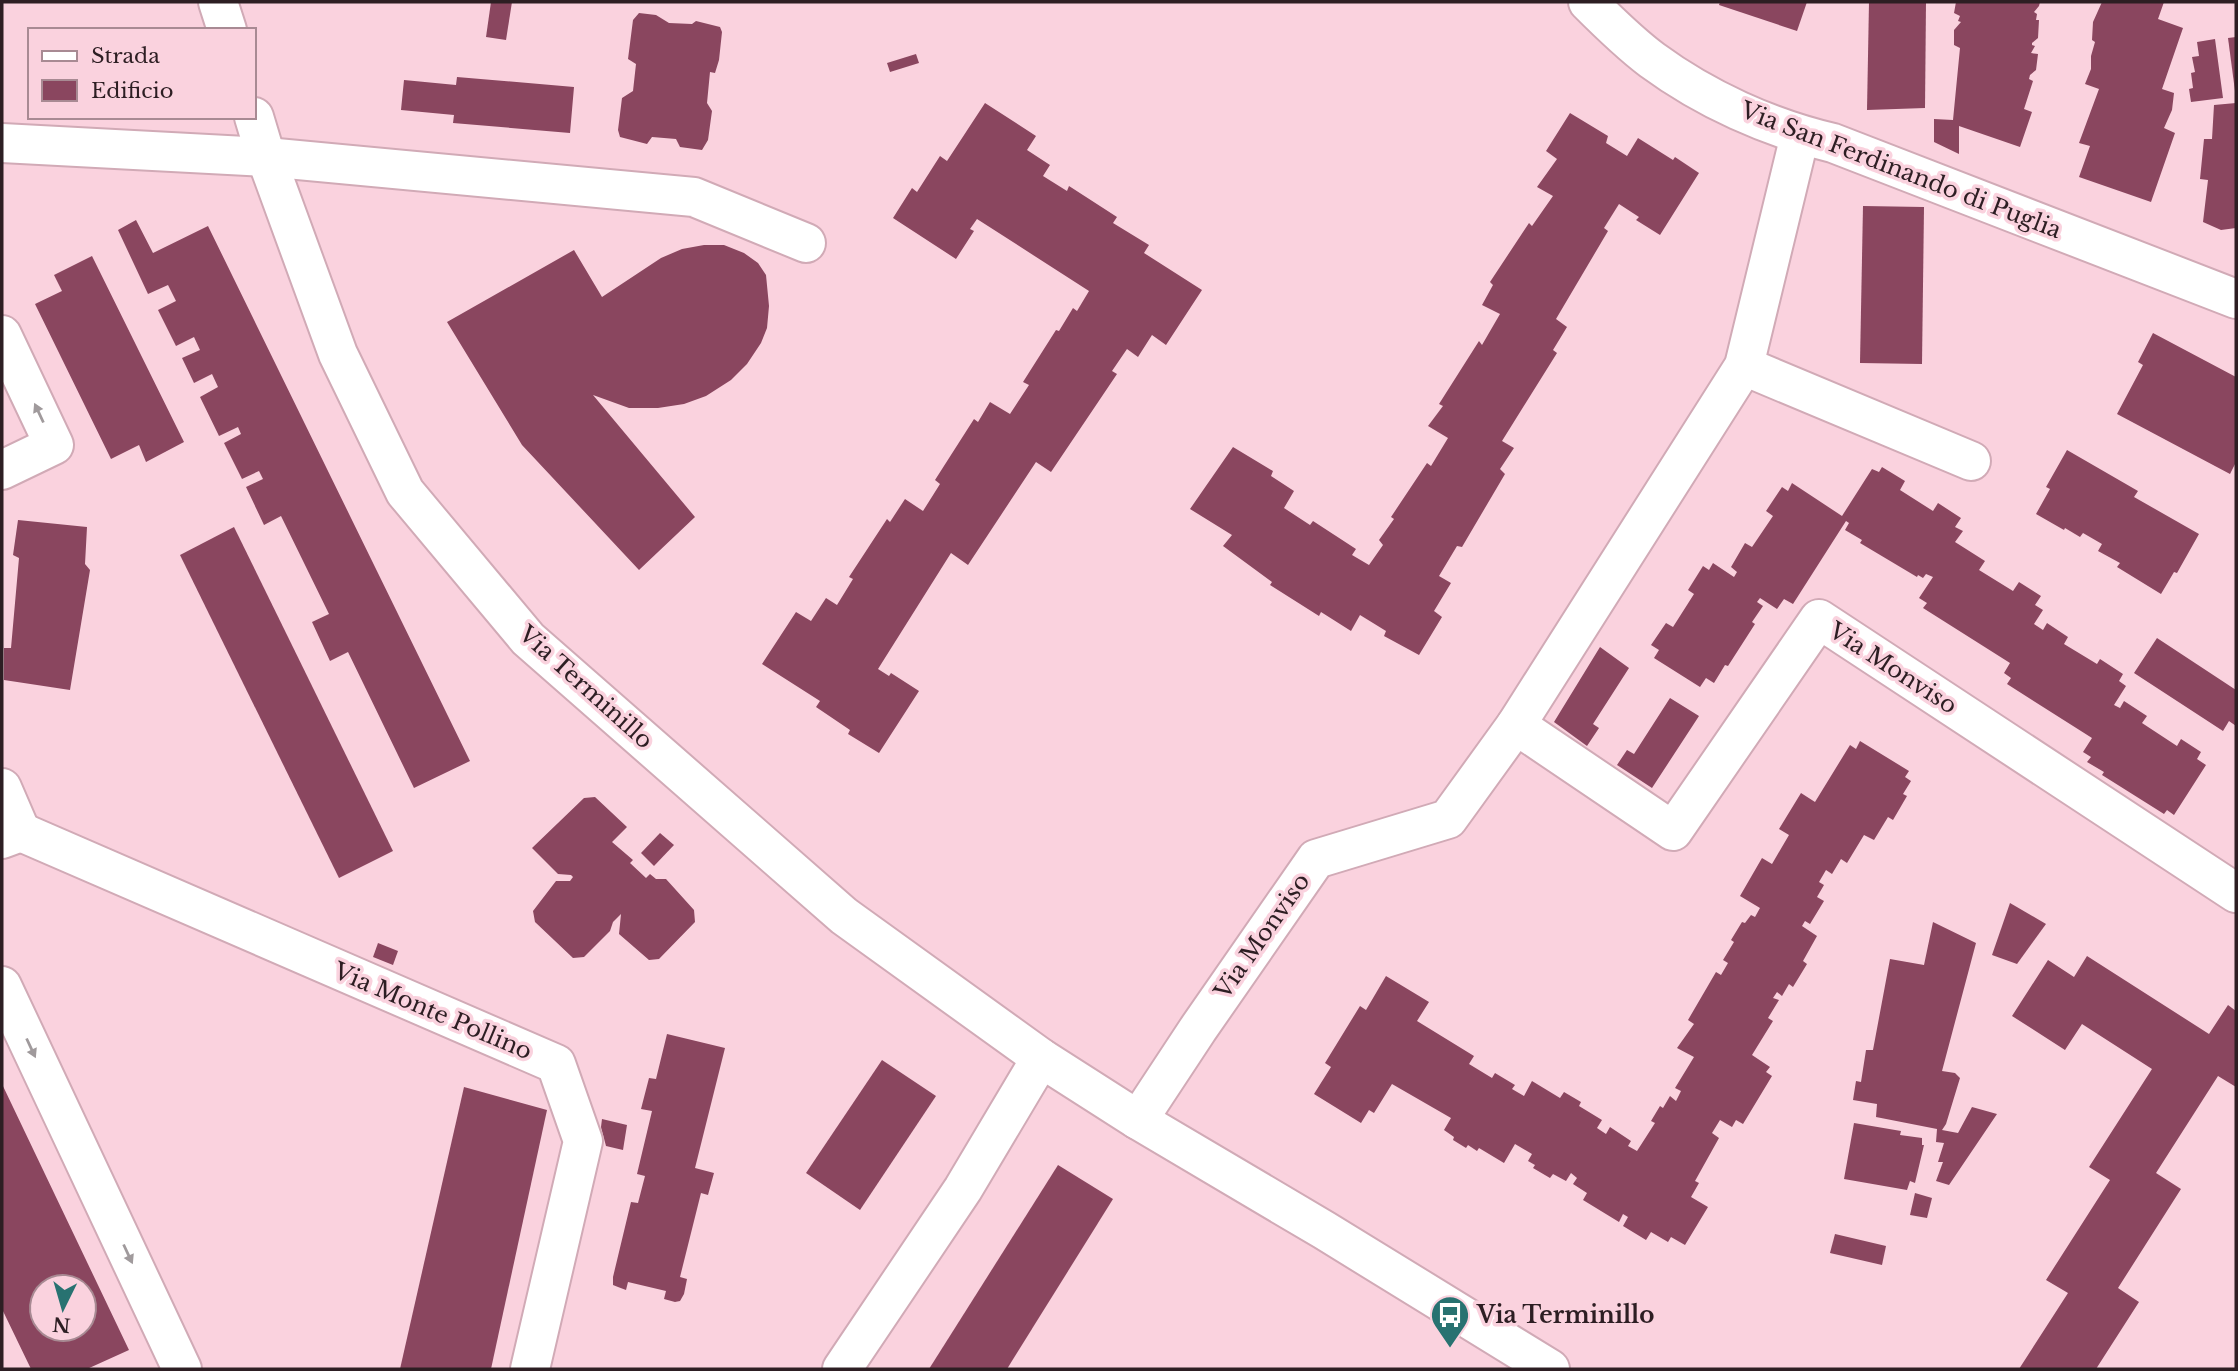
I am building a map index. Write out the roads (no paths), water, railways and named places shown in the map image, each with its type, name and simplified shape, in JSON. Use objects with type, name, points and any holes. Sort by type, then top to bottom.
[{"type":"street","points":[[218,2],[226,28]]},
{"type":"street","name":"Via San Ferdinando di Puglia","points":[[1588,2],[1650,58],[1711,97],[1800,135],[1833,143],[2236,299]]},
{"type":"street","name":"Via Terminillo","points":[[255,119],[338,354],[405,492],[528,639],[844,916],[1041,1058],[1138,1121],[1324,1230],[1550,1369]]},
{"type":"street","name":"Via Monviso","points":[[1138,1121],[1206,1017],[1316,859],[1448,820],[1516,725],[1744,366],[1800,135]]},
{"type":"street","points":[[2,143],[266,157],[694,197],[806,243]]},
{"type":"street","points":[[2,335],[54,445],[2,470]]},
{"type":"street","points":[[1744,366],[1971,461]]},
{"type":"street","name":"Via Monviso","points":[[1516,725],[1673,831],[1819,619],[2236,893]]},
{"type":"street","points":[[2,788],[11,835]]},
{"type":"street","name":"Via Monte Pollino","points":[[11,835],[556,1064],[583,1141],[530,1369]]},
{"type":"street","points":[[2,986],[183,1369]]},
{"type":"street","points":[[842,1369],[963,1189],[1041,1058]]},
{"type":"place","name":"Via Terminillo","points":[[1450,1349]]}]
